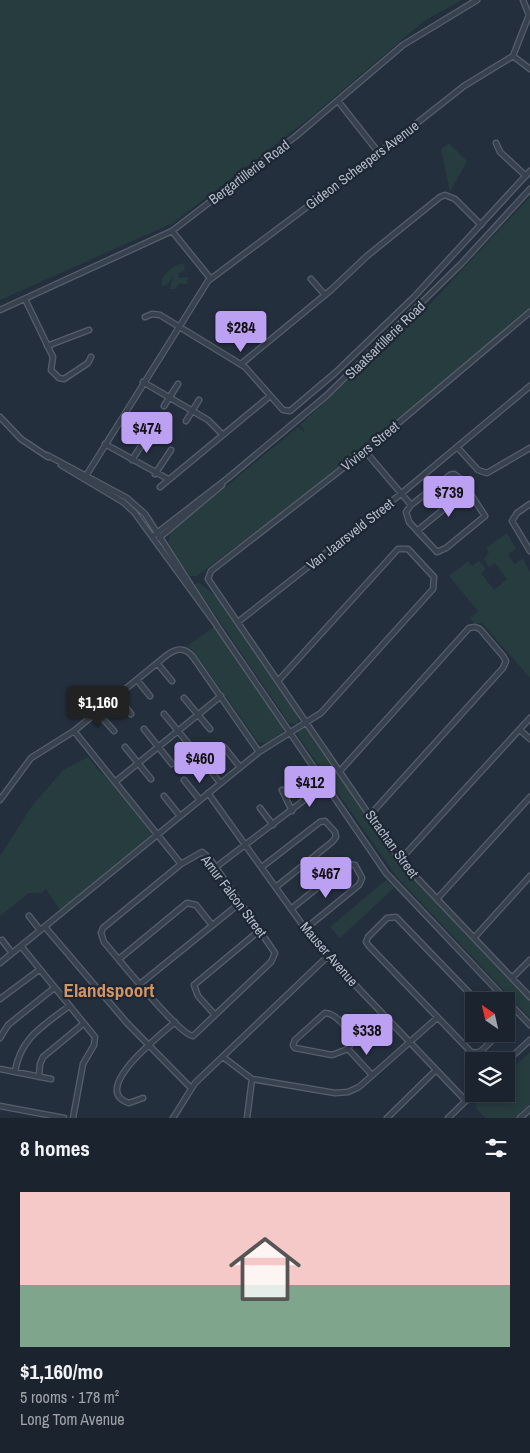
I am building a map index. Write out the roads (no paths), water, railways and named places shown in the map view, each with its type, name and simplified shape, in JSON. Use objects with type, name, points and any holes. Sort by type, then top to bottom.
[{"type":"street","name":"Bergartillerie Road","points":[[0,310],[172,231],[338,101],[403,45],[477,0]]},
{"type":"street","points":[[524,0],[530,15],[513,56],[530,69]]},
{"type":"street","name":"Gideon Scheepers Avenue","points":[[85,477],[210,278],[379,153],[464,86],[513,56]]},
{"type":"street","points":[[338,101],[379,153]]},
{"type":"street","points":[[496,143],[500,152],[526,176]]},
{"type":"street","points":[[145,317],[158,314],[241,364],[283,410],[292,410],[328,379],[414,297],[530,170]]},
{"type":"street","name":"Staatsartillerie Road","points":[[156,537],[326,396],[362,363],[455,271],[530,189]]},
{"type":"street","points":[[241,364],[325,295],[366,256],[440,197],[445,195],[455,199],[481,225]]},
{"type":"street","points":[[172,231],[210,278]]},
{"type":"street","points":[[311,279],[325,295]]},
{"type":"street","points":[[25,299],[53,357],[52,370],[61,379],[88,363],[91,357]]},
{"type":"street","name":"Viviers Street","points":[[208,576],[211,571],[365,451],[530,312]]},
{"type":"street","points":[[48,346],[89,330]]},
{"type":"street","points":[[143,382],[213,424],[222,434]]},
{"type":"street","points":[[164,406],[178,384]]},
{"type":"street","name":"Van Jaarsveld Street","points":[[238,622],[458,448],[530,386]]},
{"type":"street","points":[[160,487],[270,396]]},
{"type":"street","points":[[186,421],[199,400]]},
{"type":"street","name":"Strachan Street","points":[[0,416],[21,439],[132,502],[393,882],[530,1025]]},
{"type":"street","points":[[132,460],[146,438]]},
{"type":"street","points":[[105,444],[168,479]]},
{"type":"street","points":[[458,448],[478,470],[487,473],[530,448]]},
{"type":"street","points":[[156,474],[171,450]]},
{"type":"street","points":[[365,451],[412,505]]},
{"type":"street","points":[[450,474],[458,475],[484,511],[485,516],[483,520],[440,552],[434,549],[406,516],[412,505],[450,474]]},
{"type":"street","points":[[417,531],[468,489]]},
{"type":"street","points":[[530,504],[517,513],[512,521],[530,551]]},
{"type":"street","points":[[0,963],[259,752],[327,708],[434,589],[435,580],[408,549],[404,547],[398,549],[278,681]]},
{"type":"street","name":"Strachan Street","points":[[208,576],[209,581],[400,860],[530,997]]},
{"type":"street","points":[[340,771],[469,628],[475,627],[480,629],[506,661],[503,668],[370,815]]},
{"type":"street","points":[[0,800],[31,758],[74,731],[175,650],[183,650],[191,654],[259,752]]},
{"type":"street","points":[[157,663],[172,681]]},
{"type":"street","points":[[138,680],[150,696]]},
{"type":"street","points":[[117,696],[131,714]]},
{"type":"street","points":[[115,782],[221,696]]},
{"type":"street","points":[[184,698],[210,729]]},
{"type":"street","points":[[97,712],[114,731]]},
{"type":"street","points":[[164,714],[192,748]]},
{"type":"street","points":[[400,860],[530,718]]},
{"type":"street","points":[[144,729],[172,764]]},
{"type":"street","points":[[520,730],[530,739]]},
{"type":"street","points":[[74,731],[181,864]]},
{"type":"street","points":[[125,747],[151,779]]},
{"type":"street","points":[[224,747],[240,767]]},
{"type":"street","points":[[204,763],[220,783]]},
{"type":"street","points":[[216,867],[304,801],[306,796],[296,777]]},
{"type":"street","points":[[184,780],[200,800]]},
{"type":"street","points":[[282,790],[292,811]]},
{"type":"street","name":"Mauser Avenue","points":[[208,793],[305,929],[328,956],[465,1099]]},
{"type":"street","points":[[164,796],[180,816]]},
{"type":"street","points":[[437,899],[530,797]]},
{"type":"street","points":[[260,808],[273,825]]},
{"type":"street","points":[[262,868],[322,821],[327,822],[336,838],[276,887]]},
{"type":"street","name":"Amur Falcon Street","points":[[202,852],[216,867],[273,948],[274,957],[193,1036],[189,1035],[175,1022],[101,937],[104,928],[181,864],[202,852]]},
{"type":"street","points":[[291,909],[347,864],[355,865],[362,878],[359,885],[305,929]]},
{"type":"street","points":[[474,938],[530,876]]},
{"type":"street","points":[[119,959],[187,903],[196,905],[212,925]]},
{"type":"street","points":[[140,984],[240,903]]},
{"type":"street","points":[[29,916],[149,1046],[191,1088]]},
{"type":"street","points":[[468,992],[397,919],[390,916],[368,937],[368,944],[437,1018],[473,1052],[481,1051],[491,1042]]},
{"type":"street","points":[[215,1015],[198,996],[194,985],[260,930]]},
{"type":"street","points":[[2,940],[12,953]]},
{"type":"street","points":[[21,946],[96,1041],[83,1064],[73,1118]]},
{"type":"street","points":[[173,1118],[191,1088],[328,956]]},
{"type":"street","points":[[512,978],[530,960]]},
{"type":"street","points":[[0,999],[39,970]]},
{"type":"street","points":[[0,1038],[8,1025],[54,988]]},
{"type":"street","points":[[15,1072],[18,1055],[29,1039],[69,1006]]},
{"type":"street","points":[[327,1013],[334,1016],[350,1034],[352,1042],[348,1049],[332,1055],[297,1049],[293,1045],[299,1036],[327,1013]]},
{"type":"street","points":[[223,1057],[252,1079],[334,1093],[353,1090],[437,1018]]},
{"type":"street","points":[[142,1098],[133,1102],[123,1101],[118,1092],[118,1083],[124,1069],[175,1022]]},
{"type":"street","points":[[39,1077],[40,1064],[43,1058],[83,1024]]},
{"type":"street","points":[[515,1054],[530,1040]]},
{"type":"street","points":[[348,1049],[372,1075]]},
{"type":"street","points":[[0,1070],[52,1079]]},
{"type":"street","points":[[386,1118],[436,1070]]},
{"type":"street","points":[[248,1118],[252,1079]]},
{"type":"street","points":[[448,1118],[465,1101]]},
{"type":"street","points":[[0,1106],[64,1118]]},
{"type":"street","points":[[520,1118],[530,1109]]},
{"type":"district","name":"Elandspoort","points":[[109,990]]}]
